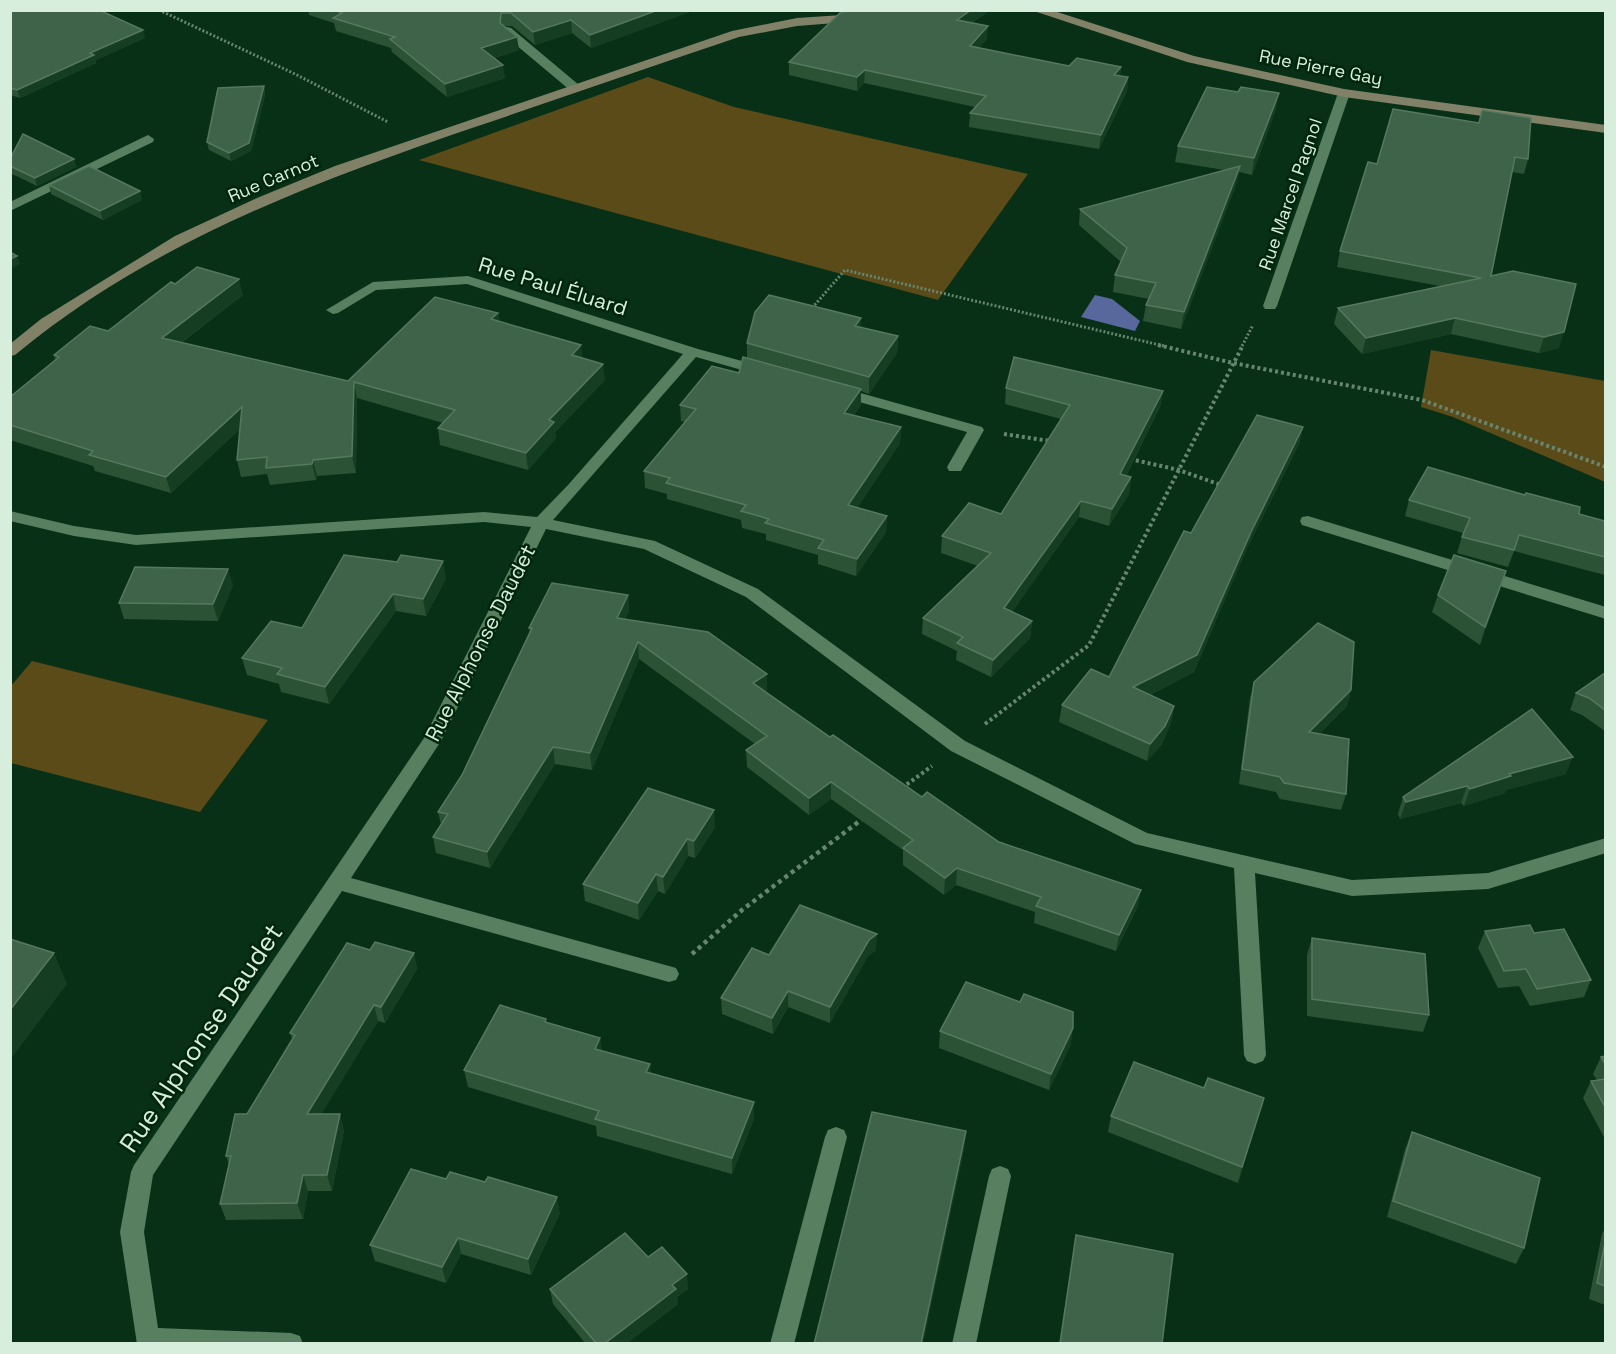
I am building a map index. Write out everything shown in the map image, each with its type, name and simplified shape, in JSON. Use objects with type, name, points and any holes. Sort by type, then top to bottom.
[{"type":"street","name":"Rue Pierre Gay","points":[[1037,10],[1070,23],[1191,58],[1344,93],[1605,129]]},
{"type":"street","name":"Rue Carnot","points":[[10,352],[46,322],[180,239],[262,201],[340,169],[736,34],[797,22],[865,17]]},
{"type":"street","points":[[507,31],[575,87]]},
{"type":"street","name":"Rue Marcel Pagnol","points":[[1270,306],[1344,93]]},
{"type":"street","points":[[10,207],[148,139]]},
{"type":"street","name":"Rue Paul Éluard","points":[[333,310],[373,286],[468,280],[693,352],[781,376]]},
{"type":"street","points":[[541,523],[574,489],[693,352]]},
{"type":"street","points":[[827,389],[976,430],[955,467]]},
{"type":"street","points":[[10,516],[74,531],[136,540],[484,517],[541,523],[649,545],[752,592],[958,746],[1142,839],[1352,888],[1488,881],[1605,845]]},
{"type":"street","points":[[1308,521],[1605,613]]},
{"type":"street","name":"Rue Alphonse Daudet","points":[[291,1344],[147,1339],[132,1232],[142,1172],[432,741],[541,523]]},
{"type":"street","points":[[1244,862],[1255,1055]]},
{"type":"street","points":[[338,882],[669,974]]},
{"type":"street","points":[[782,1344],[836,1137]]},
{"type":"street","points":[[964,1344],[1000,1176]]},
{"type":"path","points":[[159,10],[295,74],[420,141]]},
{"type":"path","points":[[807,313],[845,270],[1233,363],[1422,400],[1605,467]]},
{"type":"path","points":[[898,791],[1089,645],[1257,316],[1270,306]]},
{"type":"path","points":[[976,430],[1056,442]]},
{"type":"path","points":[[1121,457],[1179,470],[1231,489]]},
{"type":"path","points":[[669,974],[742,910],[871,812]]},
{"type":"shaded area","points":[[648,77],[734,107],[1028,174],[938,300],[419,160]]},
{"type":"shaded area","points":[[1431,350],[1605,381],[1605,482],[1453,417],[1421,407]]},
{"type":"shaded area","points":[[32,661],[268,720],[200,812],[11,763],[11,686]]},
{"type":"water","points":[[1095,295],[1112,299],[1140,321],[1135,331],[1081,317]]},
{"type":"building","points":[[10,10],[99,10],[143,30],[90,53],[94,55],[17,90],[10,88]]},
{"type":"building","points":[[334,10],[658,10],[590,35],[571,20],[533,32],[511,13],[501,13],[500,23],[517,37],[481,48],[503,65],[445,84],[390,39],[395,37],[333,18],[342,13]]},
{"type":"building","points":[[971,10],[957,20],[988,26],[970,46],[1069,66],[1077,58],[1121,67],[1114,75],[1128,77],[1101,135],[970,113],[986,96],[865,70],[857,77],[789,62],[841,12]]},
{"type":"building","points":[[264,86],[249,143],[229,153],[207,142],[218,88]]},
{"type":"building","points":[[1207,87],[1238,92],[1241,87],[1279,93],[1254,158],[1178,146]]},
{"type":"building","points":[[1393,109],[1479,123],[1482,110],[1531,118],[1528,159],[1515,157],[1491,276],[1513,271],[1576,284],[1564,332],[1544,337],[1455,318],[1366,338],[1338,308],[1481,278],[1340,251],[1368,162],[1377,164]]},
{"type":"building","points":[[23,134],[74,159],[35,178],[10,166],[10,159]]},
{"type":"building","points":[[89,166],[140,191],[100,211],[49,185]]},
{"type":"building","points":[[1240,166],[1184,312],[1146,305],[1156,283],[1115,275],[1127,248],[1080,209]]},
{"type":"building","points":[[10,252],[17,256],[10,259]]},
{"type":"building","points":[[197,267],[239,279],[162,338],[348,381],[435,297],[498,313],[491,319],[581,345],[572,355],[603,364],[549,420],[554,422],[526,453],[438,428],[455,410],[354,382],[352,456],[313,460],[312,464],[266,468],[267,457],[237,460],[242,407],[166,477],[89,455],[93,451],[10,425],[10,397],[59,357],[54,355],[90,326],[108,331],[171,282],[175,284]]},
{"type":"building","points":[[769,295],[861,318],[855,326],[898,336],[869,377],[747,343],[755,312]]},
{"type":"building","points":[[743,357],[861,389],[844,413],[901,427],[848,505],[887,516],[857,559],[818,548],[824,540],[765,523],[769,519],[741,511],[746,505],[666,483],[670,478],[644,471],[696,409],[680,405],[712,366],[739,373]]},
{"type":"building","points":[[1014,357],[1163,391],[1120,474],[1131,477],[1112,509],[1081,501],[1004,608],[1032,621],[993,660],[957,643],[963,637],[923,618],[991,553],[942,536],[969,503],[1001,514],[1070,405],[1006,388]]},
{"type":"building","points":[[1257,415],[1303,427],[1251,532],[1197,655],[1133,687],[1174,706],[1165,726],[1150,744],[1062,705],[1091,669],[1109,677],[1184,531],[1191,533]]},
{"type":"building","points":[[1428,467],[1525,495],[1526,493],[1580,507],[1579,514],[1605,521],[1605,557],[1519,535],[1514,550],[1462,537],[1470,518],[1409,500]]},
{"type":"building","points":[[344,555],[397,562],[401,555],[443,561],[423,599],[393,594],[325,687],[277,674],[282,668],[242,658],[271,621],[302,628]]},
{"type":"building","points":[[1454,555],[1506,571],[1485,627],[1438,595]]},
{"type":"building","points":[[135,567],[228,569],[213,604],[119,603]]},
{"type":"building","points":[[552,583],[628,595],[617,618],[708,632],[767,674],[753,683],[922,797],[927,792],[999,842],[1141,890],[1119,935],[1036,906],[1041,897],[957,868],[945,878],[903,848],[913,840],[831,782],[809,798],[746,750],[767,736],[638,642],[590,753],[553,747],[487,852],[433,837],[448,814],[438,812],[462,775]]},
{"type":"building","points":[[1318,623],[1354,642],[1351,690],[1309,732],[1349,739],[1346,794],[1284,783],[1280,777],[1242,769],[1254,682]]},
{"type":"building","points":[[1605,673],[1605,710],[1589,698],[1576,693]]},
{"type":"building","points":[[1532,709],[1573,757],[1509,774],[1511,776],[1470,789],[1467,786],[1406,802],[1403,797]]},
{"type":"building","points":[[648,788],[714,810],[694,841],[687,839],[663,877],[656,874],[638,903],[583,884]]},
{"type":"building","points":[[800,905],[877,934],[869,940],[830,1007],[788,991],[772,1018],[721,998],[752,948],[769,955]]},
{"type":"building","points":[[1530,925],[1534,933],[1564,929],[1591,980],[1537,989],[1526,969],[1504,971],[1485,931]]},
{"type":"building","points":[[1312,938],[1425,954],[1429,1015],[1312,999]]},
{"type":"building","points":[[10,939],[54,953],[10,1010]]},
{"type":"building","points":[[375,942],[414,953],[381,1007],[374,1005],[307,1114],[340,1114],[327,1175],[303,1175],[297,1203],[220,1204],[231,1156],[226,1156],[235,1114],[247,1114],[295,1035],[290,1033],[347,943],[370,950]]},
{"type":"building","points":[[966,982],[1020,1002],[1024,994],[1073,1012],[1073,1028],[1051,1074],[940,1031]]},
{"type":"building","points":[[500,1005],[546,1019],[545,1022],[600,1038],[595,1049],[650,1064],[646,1072],[754,1102],[732,1158],[595,1119],[599,1111],[464,1070]]},
{"type":"building","points":[[1134,1062],[1204,1088],[1208,1078],[1264,1098],[1242,1167],[1111,1116]]},
{"type":"building","points":[[1605,1079],[1605,1107],[1591,1081]]},
{"type":"building","points":[[872,1112],[966,1131],[921,1344],[814,1344]]},
{"type":"building","points":[[1412,1132],[1540,1178],[1524,1248],[1393,1201]]},
{"type":"building","points":[[411,1169],[446,1179],[450,1172],[485,1182],[488,1177],[557,1197],[528,1259],[458,1238],[442,1267],[370,1245]]},
{"type":"building","points":[[625,1233],[648,1257],[662,1247],[687,1274],[672,1285],[676,1289],[604,1344],[597,1344],[550,1289]]},
{"type":"building","points":[[1076,1235],[1173,1254],[1162,1344],[1060,1344]]},
{"type":"building","points":[[1605,1243],[1605,1286],[1597,1283]]}]
